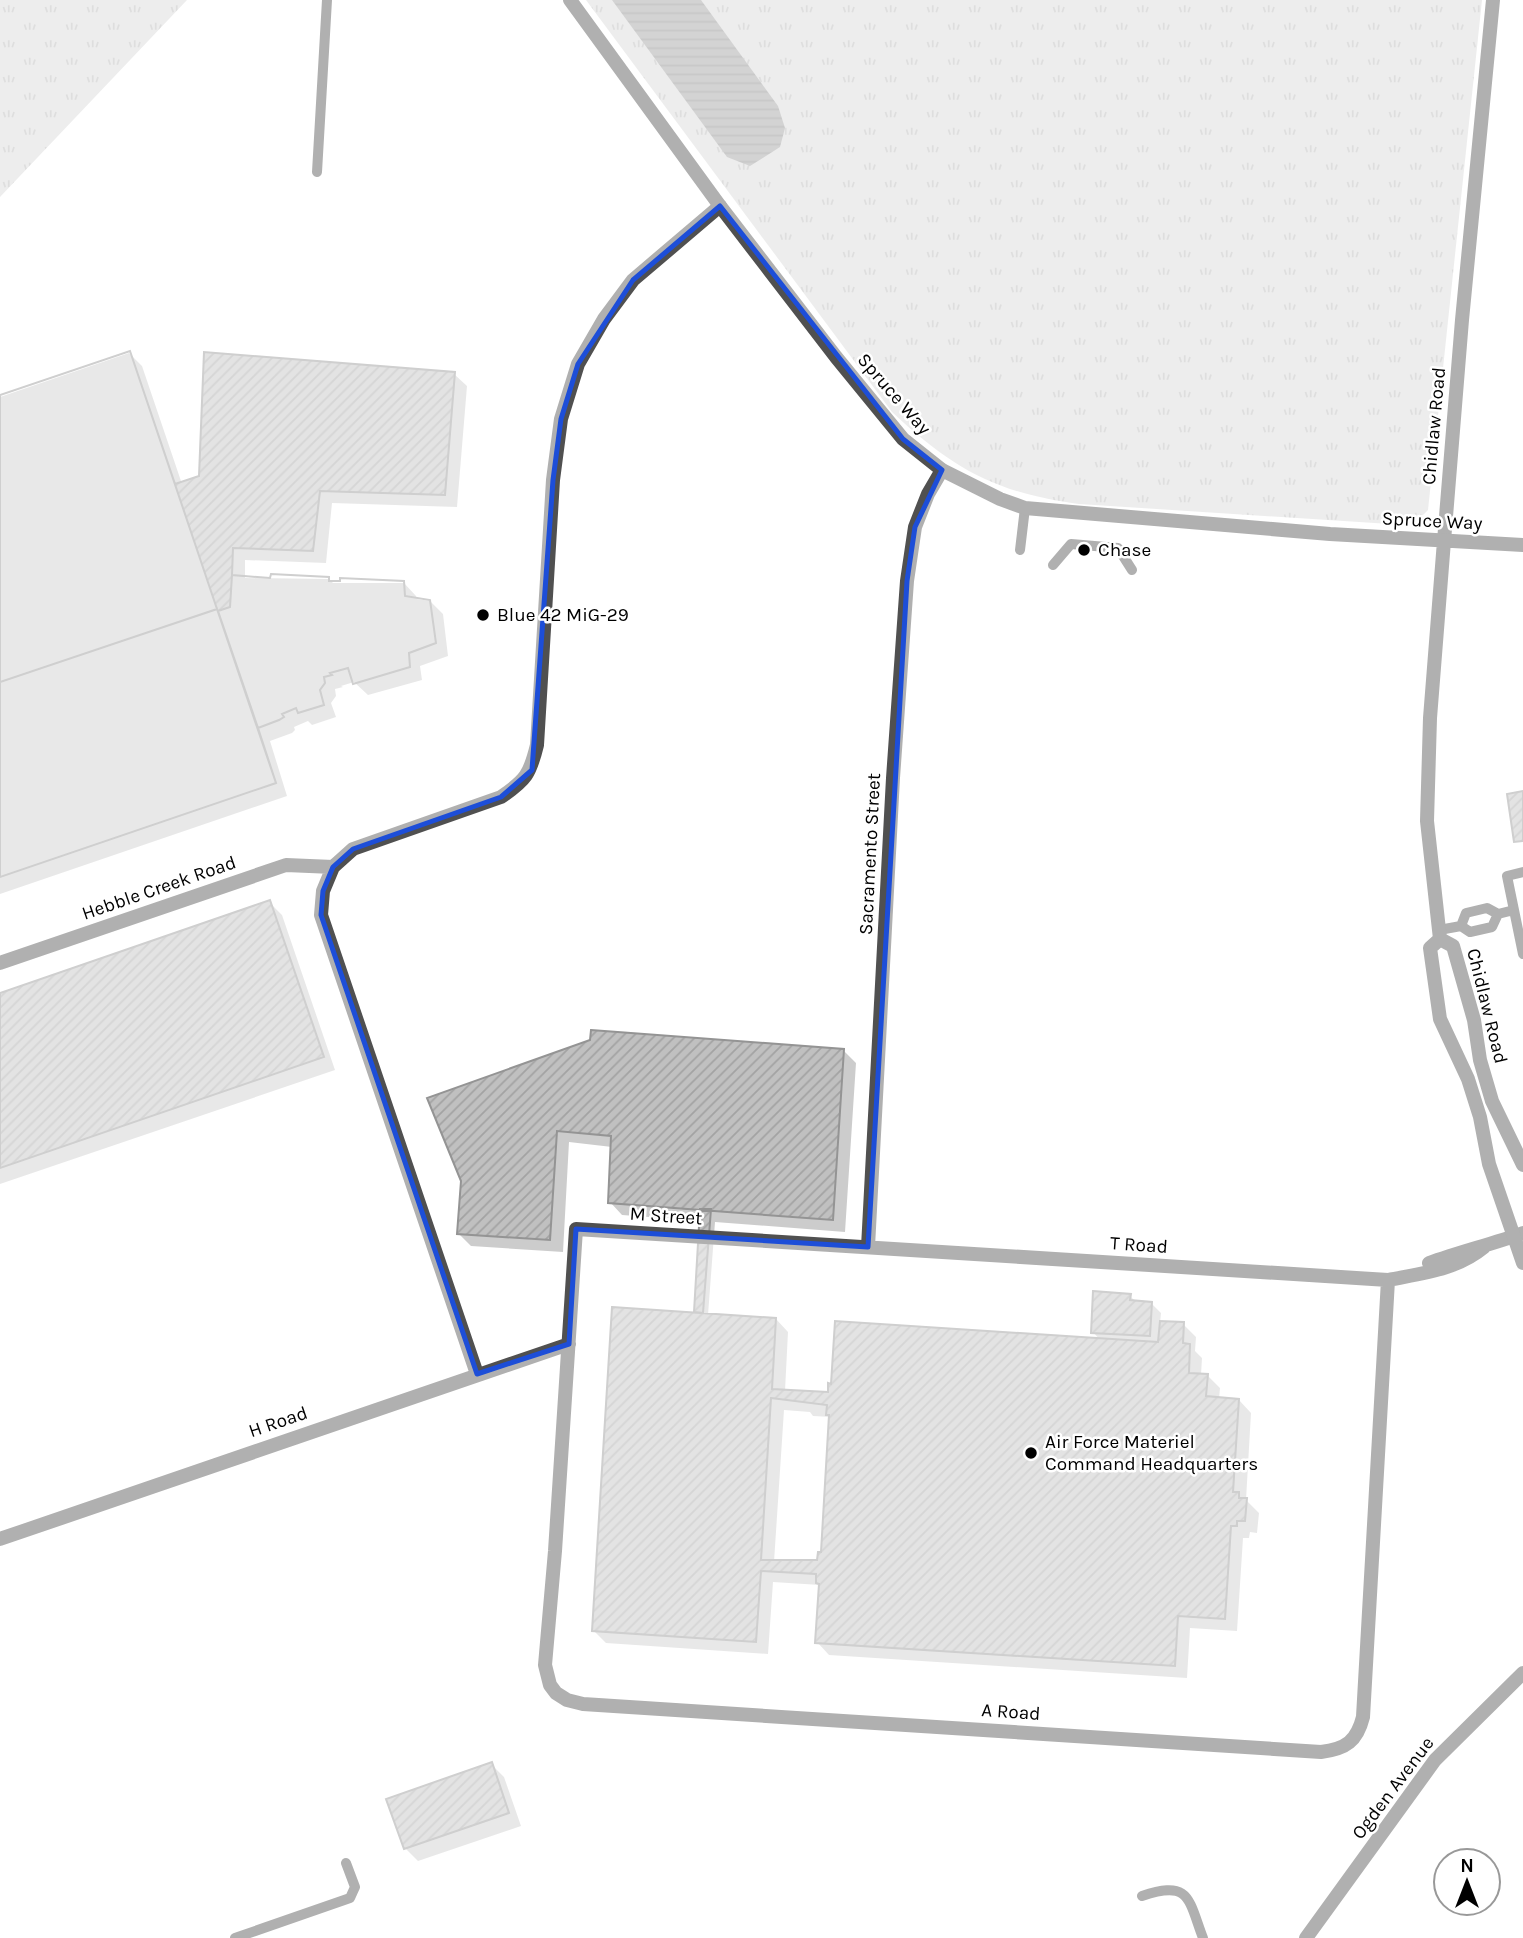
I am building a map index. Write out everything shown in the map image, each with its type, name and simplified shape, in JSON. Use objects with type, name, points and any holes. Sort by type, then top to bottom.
[{"type":"street","name":"Spruce Way","points":[[570,0],[720,206],[903,439],[942,470],[1000,499],[1025,508],[1523,545]]},
{"type":"street","name":"Chidlaw Road","points":[[1493,0],[1444,541],[1427,781],[1427,821],[1440,934],[1453,946],[1475,1020],[1480,1060],[1492,1101],[1523,1165]]},
{"type":"street","points":[[477,1374],[321,915],[323,891],[333,867],[353,849],[501,797],[518,786],[531,770],[537,745],[553,480],[561,419],[578,364],[604,319],[633,280],[720,206]]},
{"type":"street","name":"Sacramento Street","points":[[868,1247],[893,778],[907,581],[915,527],[928,494],[942,470]]},
{"type":"street","name":"Hebble Creek Road","points":[[0,963],[286,865],[333,867]]},
{"type":"street","name":"Chidlaw Road","points":[[1440,934],[1430,948],[1440,1018],[1468,1079],[1480,1116],[1489,1164],[1518,1234],[1523,1263]]},
{"type":"street","name":"M Street","points":[[569,1344],[576,1229],[868,1247]]},
{"type":"street","name":"T Road","points":[[868,1247],[1388,1280],[1407,1276],[1423,1265],[1466,1249],[1484,1247],[1518,1234]]},
{"type":"street","name":"A Road","points":[[569,1344],[545,1665],[550,1685],[567,1700],[583,1704],[1321,1752],[1335,1750],[1349,1743],[1359,1733],[1363,1717],[1388,1280]]},
{"type":"street","name":"H Road","points":[[0,1539],[569,1344]]},
{"type":"street","name":"Ogden Avenue","points":[[1306,1938],[1435,1760],[1523,1673]]},
{"type":"lane","points":[[317,172],[327,0]]},
{"type":"lane","points":[[1020,550],[1025,508]]},
{"type":"lane","points":[[1052,565],[1071,544],[1118,548],[1132,570]]},
{"type":"lane","points":[[1523,872],[1507,876],[1514,910],[1520,923],[1523,954]]},
{"type":"lane","points":[[1440,934],[1461,926],[1466,913],[1487,908],[1498,914],[1514,910]]},
{"type":"lane","points":[[1461,926],[1471,932],[1492,927],[1498,914]]},
{"type":"lane","points":[[235,1938],[350,1898],[355,1887],[346,1863]]},
{"type":"lane","points":[[1142,1896],[1164,1889],[1176,1889],[1188,1898],[1203,1938]]},
{"type":"highlighted area","points":[[720,206],[903,439],[942,470],[915,527],[907,581],[868,1247],[576,1229],[569,1344],[477,1374],[321,915],[323,891],[333,867],[353,849],[501,797],[532,770],[553,480],[561,419],[578,364],[633,280]]},
{"type":"green space","points":[[0,0],[187,0],[0,197]]},
{"type":"green space","points":[[586,0],[1482,0],[1428,510],[1411,522],[1390,524],[1079,504],[1023,493],[999,485],[956,463],[935,449],[892,412]]},
{"type":"shaded area","points":[[612,0],[701,0],[778,106],[785,128],[780,147],[750,166],[727,157]]},
{"type":"building","points":[[130,351],[175,484],[199,476],[204,352],[455,372],[445,495],[320,491],[313,551],[233,548],[232,575],[270,578],[271,574],[329,577],[329,581],[340,581],[340,578],[404,581],[405,596],[430,600],[436,643],[409,653],[410,667],[353,684],[348,668],[330,673],[332,675],[324,677],[325,683],[320,690],[324,705],[298,713],[296,708],[282,714],[284,717],[279,720],[258,728],[276,783],[0,877],[0,395]]},
{"type":"building","points":[[130,351],[217,609],[0,682],[0,395]]},
{"type":"building","points":[[271,574],[329,577],[329,581],[340,581],[340,578],[404,581],[405,596],[430,600],[436,643],[409,653],[410,667],[353,684],[348,668],[330,673],[332,675],[324,677],[325,683],[320,690],[324,705],[298,713],[296,708],[282,714],[284,717],[279,720],[258,728],[218,611],[230,607],[232,575],[270,578]]},
{"type":"building","points":[[217,609],[276,783],[0,877],[0,682]]},
{"type":"building","points":[[1523,791],[1523,841],[1514,842],[1507,794]]},
{"type":"building","points":[[270,900],[324,1057],[0,1168],[0,993]]},
{"type":"building","points":[[591,1030],[844,1049],[833,1220],[608,1203],[611,1136],[557,1131],[550,1240],[457,1234],[461,1181],[427,1098],[590,1040]]},
{"type":"building","points":[[700,1209],[711,1209],[703,1313],[694,1312]]},
{"type":"building","points":[[1093,1291],[1131,1294],[1130,1300],[1152,1302],[1150,1336],[1091,1333]]},
{"type":"building","name":"Air Force Materiel Command Headquarters","points":[[612,1307],[776,1318],[772,1389],[828,1392],[828,1383],[831,1384],[835,1321],[1158,1342],[1160,1321],[1184,1322],[1183,1343],[1190,1344],[1189,1373],[1208,1374],[1206,1396],[1239,1399],[1233,1492],[1239,1492],[1239,1498],[1247,1498],[1245,1521],[1237,1521],[1237,1526],[1231,1526],[1225,1619],[1178,1616],[1175,1666],[815,1643],[819,1584],[816,1583],[816,1574],[761,1571],[756,1642],[592,1631]],"holes":[[[771,1398],[827,1405],[826,1415],[829,1415],[821,1552],[818,1552],[817,1560],[761,1560]]]},
{"type":"building","points":[[492,1762],[509,1813],[404,1849],[386,1799]]},
{"type":"place","name":"Chase","points":[[1084,550]]},
{"type":"place","name":"Blue 42 MiG-29","points":[[483,615]]},
{"type":"place","name":"Air Force Materiel Command Headquarters","points":[[1031,1453]]}]
